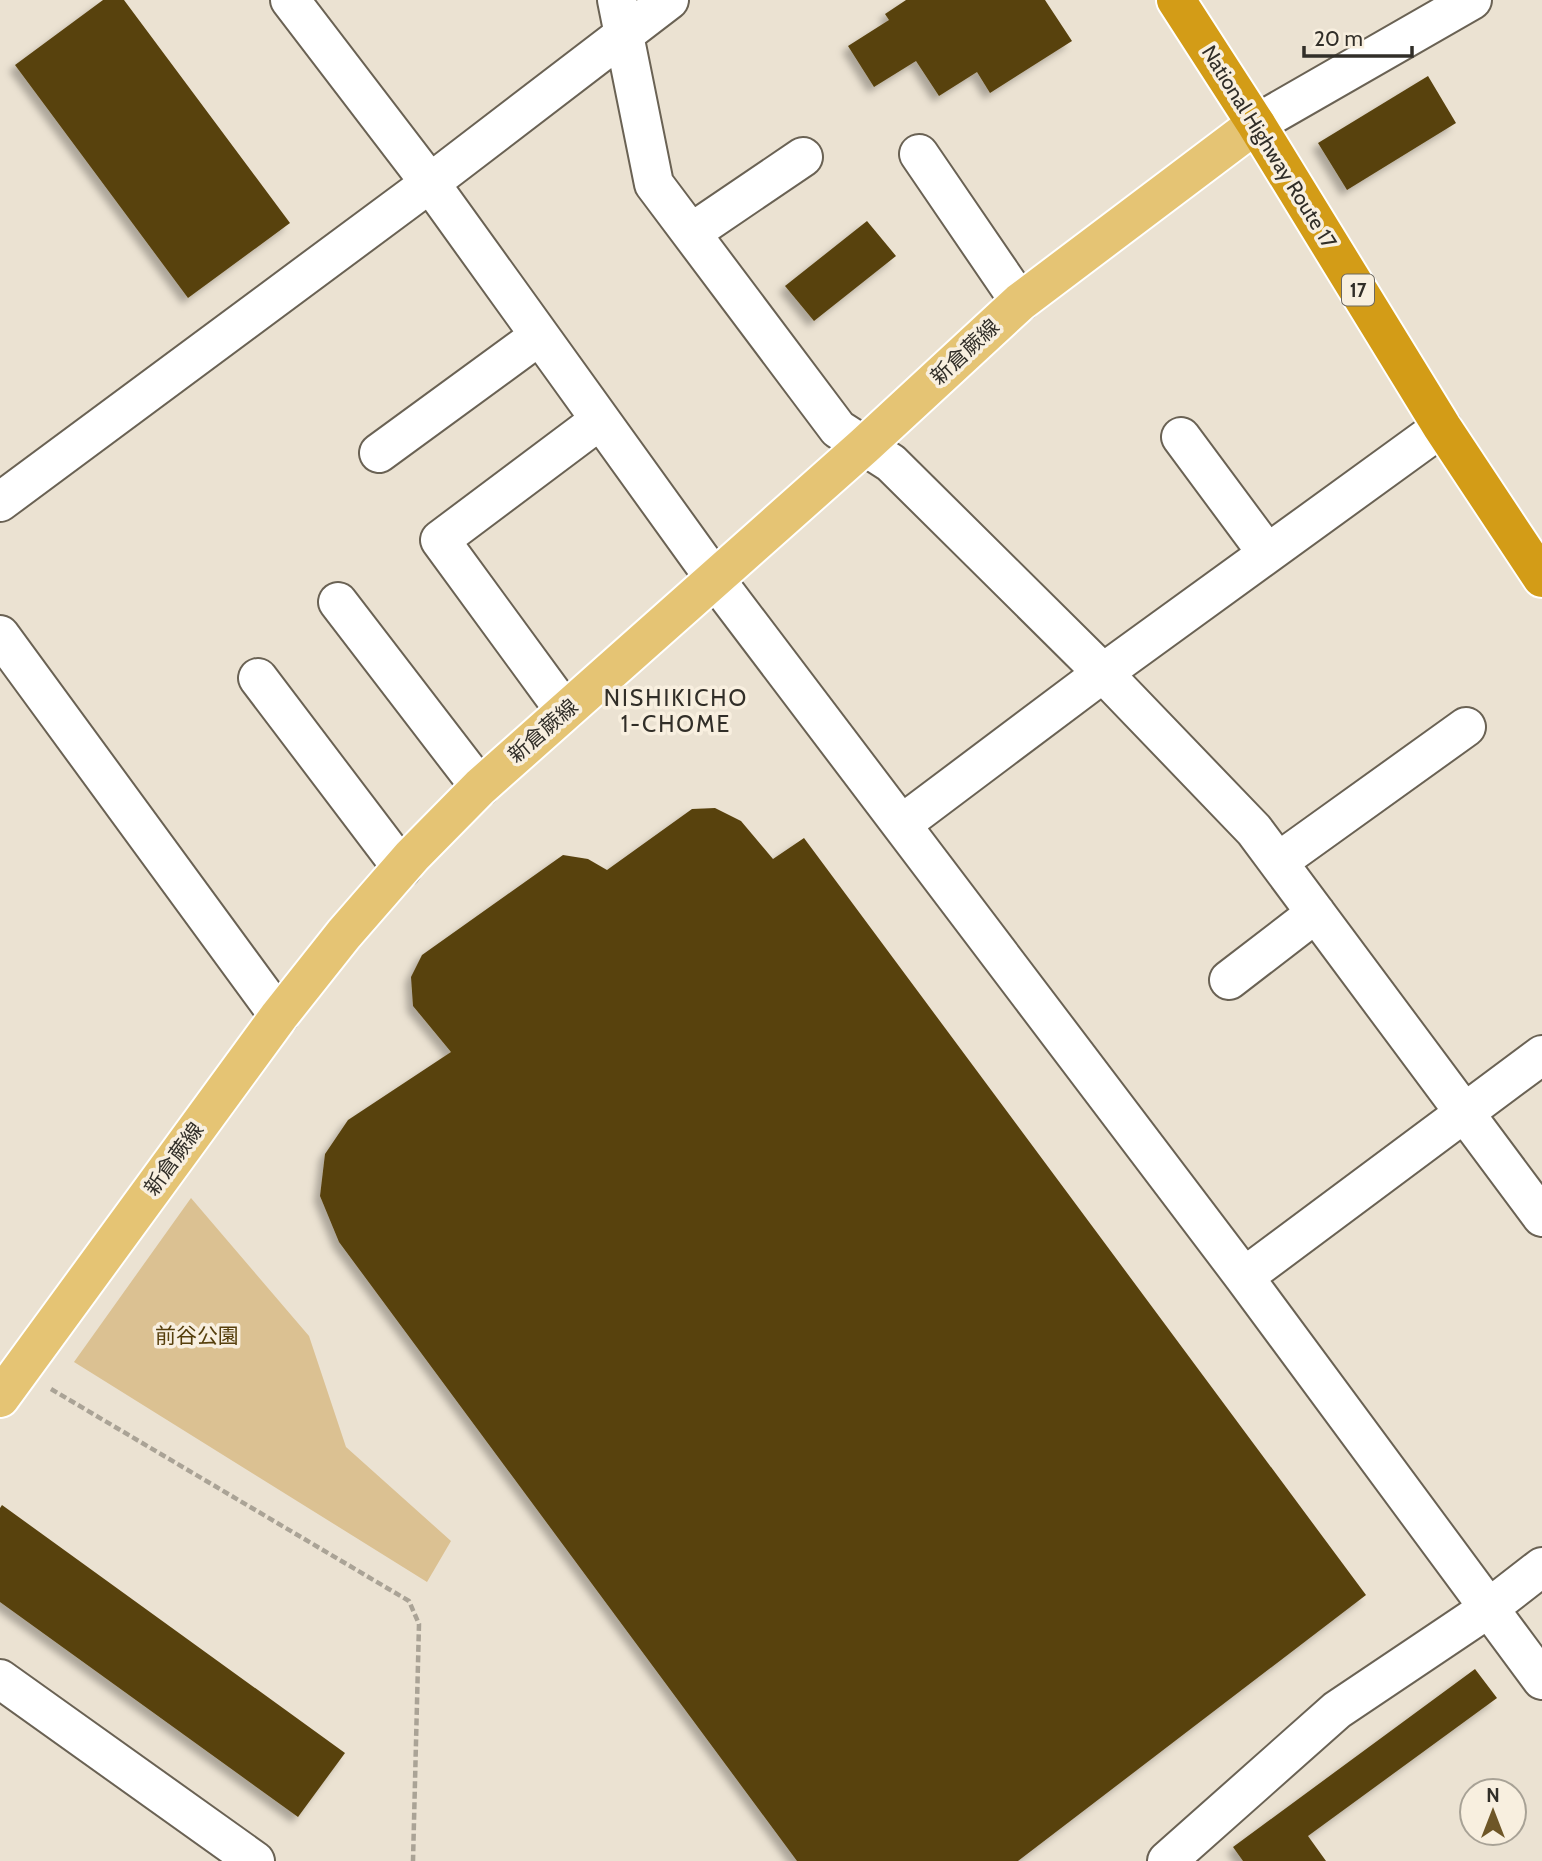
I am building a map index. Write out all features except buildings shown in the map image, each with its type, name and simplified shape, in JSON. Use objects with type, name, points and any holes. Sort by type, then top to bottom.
[{"type":"highway","name":"National Highway Route 17","points":[[1176,0],[1256,124],[1441,427],[1542,578]]},
{"type":"main road","name":"新倉蕨線","points":[[6,1387],[279,1016],[344,934],[402,868],[480,787],[864,446],[1020,302],[1256,124]]},
{"type":"street","points":[[290,0],[430,183],[715,579],[1244,1277],[1542,1680]]},
{"type":"street","points":[[0,502],[430,183],[621,16],[669,0]]},
{"type":"street","points":[[1256,124],[1472,0]]},
{"type":"street","points":[[621,16],[654,184],[838,429],[891,463],[1102,673],[1254,830],[1542,1217]]},
{"type":"street","points":[[919,153],[1020,302]]},
{"type":"street","points":[[691,233],[803,157]]},
{"type":"street","points":[[379,453],[539,336]]},
{"type":"street","points":[[565,712],[440,540],[600,420]]},
{"type":"street","points":[[902,824],[1102,673],[1441,427]]},
{"type":"street","points":[[1181,437],[1267,553]]},
{"type":"street","points":[[338,602],[480,787]]},
{"type":"street","points":[[0,635],[279,1016]]},
{"type":"street","points":[[258,678],[402,868]]},
{"type":"street","points":[[1278,862],[1466,727]]},
{"type":"street","points":[[1229,980],[1316,913]]},
{"type":"street","points":[[1244,1277],[1542,1055]]},
{"type":"street","points":[[1167,1861],[1337,1710],[1489,1608],[1542,1567]]},
{"type":"street","points":[[0,1679],[255,1861]]},
{"type":"path","points":[[6,1387],[409,1601],[419,1624],[414,1861]]},
{"type":"green space","name":"前谷公園","points":[[191,1198],[309,1336],[346,1447],[451,1541],[427,1582],[74,1362]]},
{"type":"district","name":"NISHIKICHO 1-CHOME","points":[[676,711]]}]
